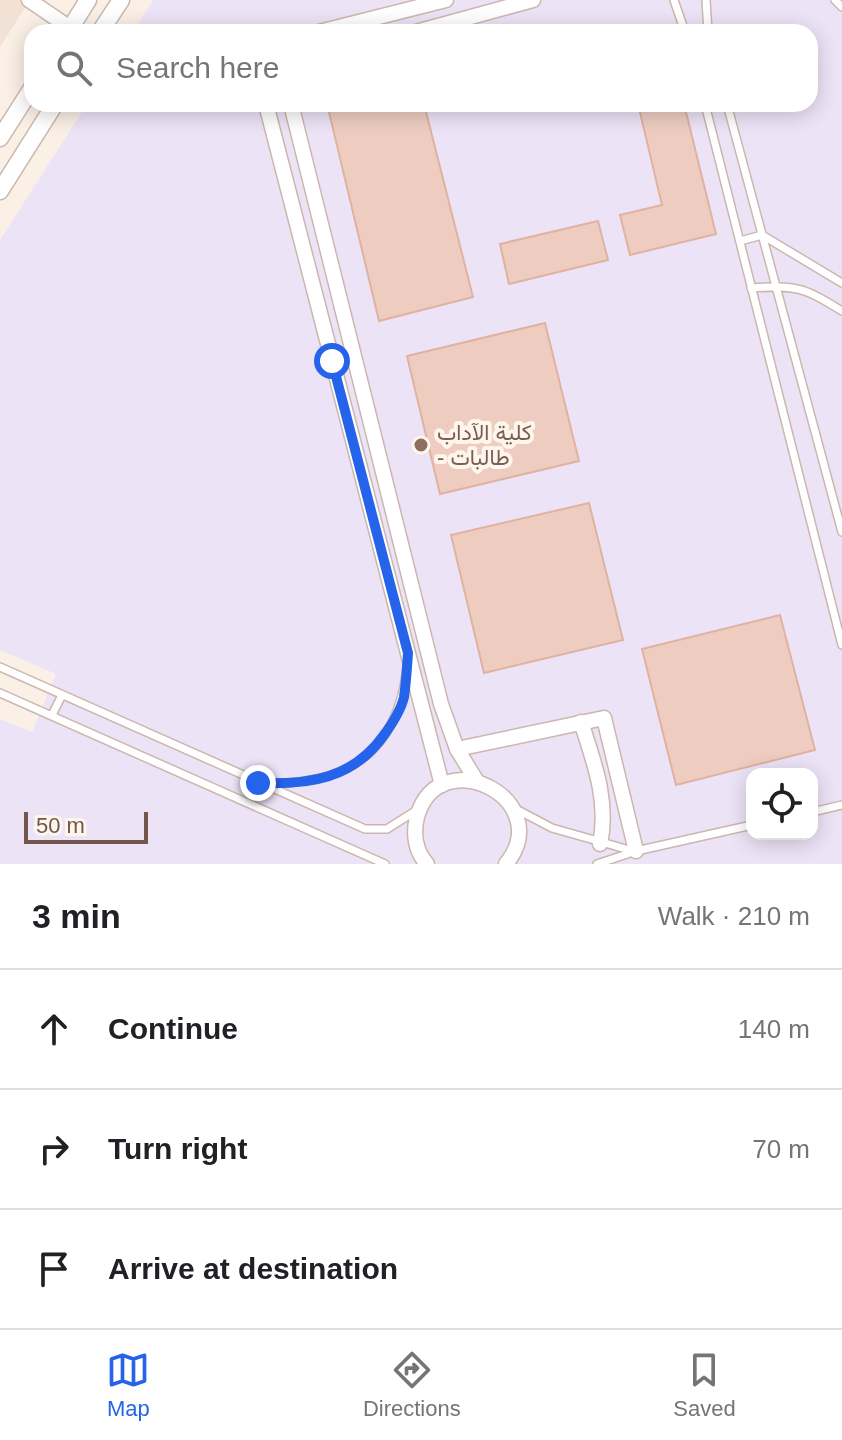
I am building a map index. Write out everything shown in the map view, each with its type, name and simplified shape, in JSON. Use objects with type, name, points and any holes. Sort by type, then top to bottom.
[{"type":"street","points":[[29,0],[61,24]]},
{"type":"street","points":[[73,24],[88,0]]},
{"type":"street","points":[[105,24],[121,0]]},
{"type":"street","points":[[351,24],[446,0]]},
{"type":"street","points":[[445,24],[533,0]]},
{"type":"street","points":[[0,138],[24,100]]},
{"type":"street","points":[[0,191],[50,112]]},
{"type":"street","points":[[268,112],[442,785]]},
{"type":"street","points":[[293,112],[441,704],[457,749],[476,780]]},
{"type":"street","points":[[332,361],[353,355]]},
{"type":"street","points":[[457,749],[604,718],[636,851]]},
{"type":"street","points":[[581,722],[599,780],[605,821],[600,844]]},
{"type":"street","points":[[427,864],[416,843],[415,826],[419,809],[442,785],[459,780],[476,780],[492,786],[512,807],[518,828],[516,845],[506,864]]},
{"type":"lane","points":[[674,0],[682,24]]},
{"type":"lane","points":[[706,0],[708,24]]},
{"type":"lane","points":[[835,0],[842,7]]},
{"type":"lane","points":[[707,112],[842,645]]},
{"type":"lane","points":[[729,112],[842,532]]},
{"type":"lane","points":[[740,241],[762,235],[842,283]]},
{"type":"lane","points":[[751,288],[791,285],[807,290],[842,311]]},
{"type":"lane","points":[[258,783],[299,784],[326,779],[353,767],[376,746],[393,722],[403,699],[408,653]]},
{"type":"lane","points":[[0,667],[365,829],[387,829],[419,809]]},
{"type":"lane","points":[[0,693],[385,864]]},
{"type":"lane","points":[[52,715],[62,695]]},
{"type":"lane","points":[[818,811],[842,805]]},
{"type":"lane","points":[[512,807],[552,828],[600,844],[636,851]]},
{"type":"lane","points":[[597,864],[636,851],[746,826]]},
{"type":"shaded area","points":[[0,0],[30,0],[0,47]]},
{"type":"shaded area","name":"كلية الآداب - طالبات","points":[[153,0],[842,0],[842,864],[0,864],[0,719],[32,732],[56,674],[0,650],[0,240],[82,112],[818,112],[818,24],[138,24]]},
{"type":"building","points":[[329,112],[426,112],[473,297],[379,321]]},
{"type":"building","points":[[640,112],[686,112],[716,234],[630,255],[620,215],[662,205]]},
{"type":"building","points":[[598,221],[608,260],[509,284],[500,244]]},
{"type":"building","points":[[545,323],[579,461],[440,494],[407,356]]},
{"type":"building","points":[[589,503],[623,640],[484,673],[451,535]]},
{"type":"building","points":[[780,615],[815,750],[676,785],[642,649]]},
{"type":"place","name":"كلية الآداب - طالبات","points":[[421,445]]},
{"type":"route","points":[[258,783],[299,784],[326,779],[353,767],[376,746],[393,722],[403,699],[408,653],[332,361]]}]
